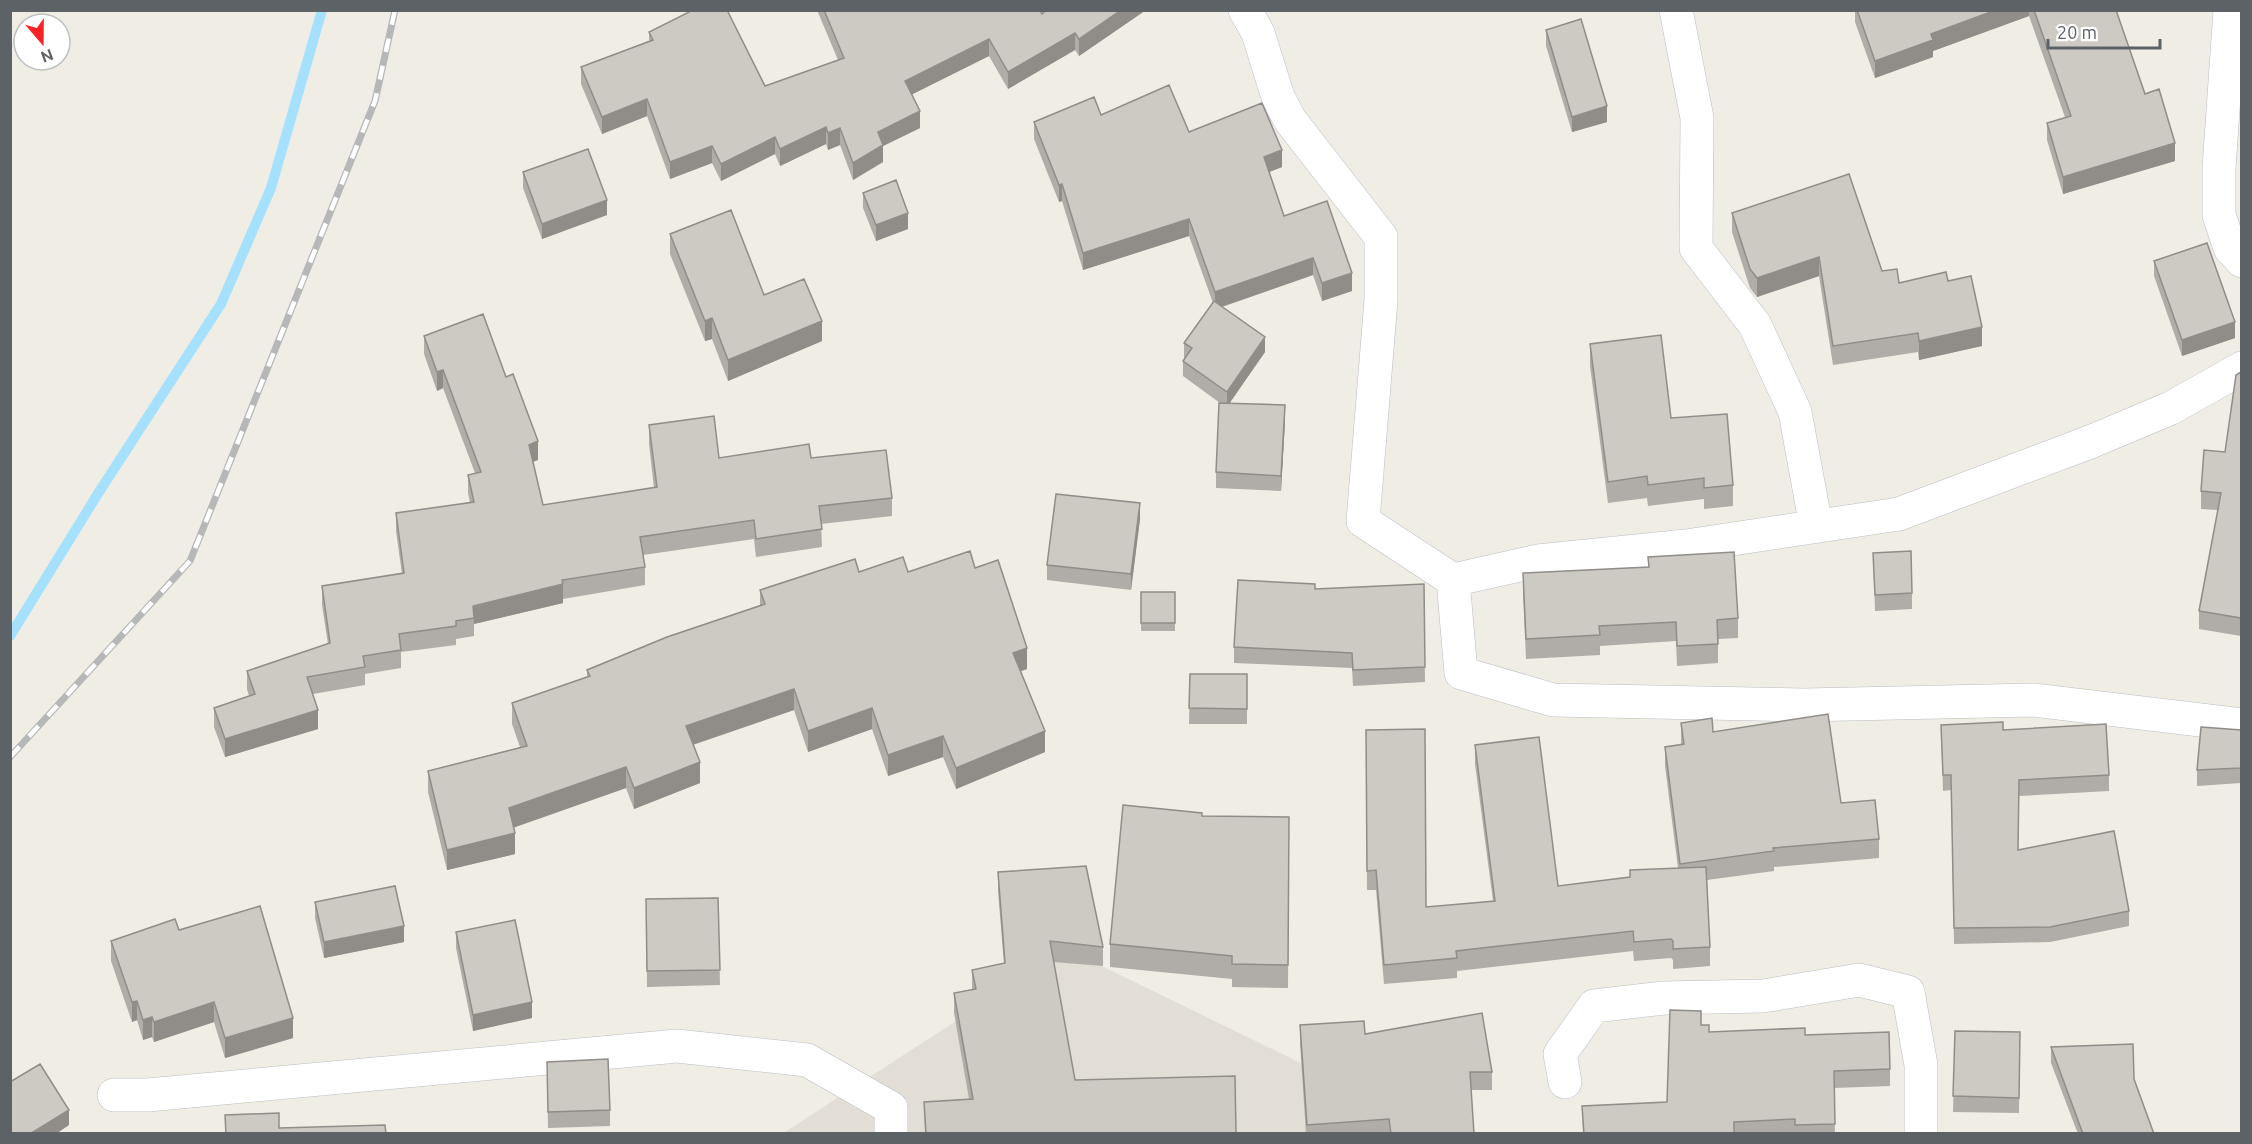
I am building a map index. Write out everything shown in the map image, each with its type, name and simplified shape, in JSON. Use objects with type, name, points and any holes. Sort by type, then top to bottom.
[{"type":"street","points":[[1245,10],[1258,33],[1278,97],[1290,120],[1381,237],[1381,300],[1363,521],[1453,580],[1538,561],[1686,546],[1899,514],[2171,408],[2241,368]]},
{"type":"street","points":[[1676,10],[1697,118],[1696,248],[1755,325],[1795,412],[1816,526]]},
{"type":"street","points":[[2230,10],[2219,168],[2219,215],[2230,248],[2241,261]]},
{"type":"street","points":[[1453,580],[1461,673],[1553,700],[1805,705],[2032,700],[2241,725]]},
{"type":"street","points":[[1565,1082],[1560,1054],[1594,1006],[1664,998],[1763,996],[1859,980],[1908,992],[1921,1065],[1921,1134]]},
{"type":"street","points":[[114,1095],[148,1095],[677,1046],[807,1060],[891,1108],[891,1134]]},
{"type":"shaded area","points":[[1067,949],[1444,1133],[782,1134]]},
{"type":"building","points":[[693,10],[727,10],[765,86],[844,58],[824,10],[1040,10],[1042,14],[1046,10],[1121,10],[1079,39],[1075,33],[1008,72],[989,39],[905,81],[920,111],[878,132],[883,145],[853,163],[840,128],[828,133],[826,127],[780,149],[775,137],[721,164],[712,146],[670,162],[647,99],[602,117],[581,67],[653,40],[649,32]]},
{"type":"building","points":[[1857,10],[1996,10],[1931,34],[1933,40],[1875,61]]},
{"type":"building","points":[[2034,10],[2116,10],[2145,94],[2159,89],[2175,143],[2063,177],[2047,123],[2071,116]]},
{"type":"building","points":[[1581,19],[1607,106],[1572,117],[1546,30]]},
{"type":"building","points":[[1169,85],[1189,132],[1262,103],[1282,150],[1264,157],[1284,216],[1327,201],[1352,273],[1322,283],[1313,258],[1215,292],[1189,219],[1083,253],[1062,184],[1059,185],[1034,122],[1094,97],[1101,115]]},
{"type":"building","points":[[588,149],[607,200],[542,224],[523,172]]},
{"type":"building","points":[[1849,174],[1882,271],[1897,269],[1899,283],[1946,272],[1948,281],[1971,276],[1982,327],[1919,341],[1918,333],[1833,346],[1819,257],[1757,278],[1750,269],[1732,213]]},
{"type":"building","points":[[896,180],[908,213],[876,225],[863,193]]},
{"type":"building","points":[[731,210],[764,295],[804,279],[822,321],[728,360],[712,318],[705,321],[670,234]]},
{"type":"building","points":[[2207,243],[2235,322],[2182,340],[2154,261]]},
{"type":"building","points":[[1214,301],[1265,337],[1227,392],[1183,361],[1192,348],[1184,343]]},
{"type":"building","points":[[483,314],[506,377],[513,374],[538,441],[529,445],[543,505],[657,487],[649,425],[714,416],[719,458],[809,444],[811,458],[886,450],[892,498],[819,506],[822,529],[756,539],[754,520],[640,537],[645,567],[562,580],[563,584],[473,606],[474,618],[456,621],[456,626],[399,634],[401,650],[363,656],[365,667],[307,677],[318,710],[225,739],[214,708],[255,694],[247,671],[330,643],[322,586],[404,573],[396,513],[474,502],[468,475],[481,472],[443,370],[437,372],[424,336]]},
{"type":"building","points":[[1661,335],[1671,418],[1727,414],[1733,485],[1704,488],[1704,478],[1648,485],[1647,476],[1608,482],[1590,344]]},
{"type":"building","points":[[2241,372],[2241,618],[2199,611],[2221,493],[2201,491],[2204,450],[2225,452],[2236,375]]},
{"type":"building","points":[[1219,403],[1285,405],[1281,476],[1216,472]]},
{"type":"building","points":[[1056,494],[1140,503],[1131,574],[1047,565]]},
{"type":"building","points":[[970,551],[975,568],[998,560],[1027,648],[1013,653],[1045,731],[956,768],[943,736],[888,755],[872,708],[808,731],[794,689],[686,726],[700,762],[634,788],[626,767],[509,808],[515,833],[447,850],[428,771],[527,746],[512,703],[590,676],[587,670],[667,637],[765,604],[760,590],[855,559],[859,572],[903,557],[908,572]]},
{"type":"building","points":[[1911,551],[1912,593],[1875,595],[1873,553]]},
{"type":"building","points":[[1734,552],[1738,618],[1717,620],[1718,644],[1677,646],[1676,622],[1599,626],[1600,635],[1526,639],[1523,573],[1649,567],[1648,557]]},
{"type":"building","points":[[1238,580],[1315,584],[1315,589],[1424,584],[1425,667],[1353,670],[1352,653],[1234,647]]},
{"type":"building","points":[[1141,592],[1175,592],[1175,623],[1141,623]]},
{"type":"building","points":[[1190,674],[1247,674],[1247,709],[1189,708]]},
{"type":"building","points":[[1828,714],[1841,803],[1875,800],[1879,839],[1773,848],[1774,851],[1680,864],[1665,747],[1684,744],[1681,723],[1712,718],[1713,732]]},
{"type":"building","points":[[2003,722],[2003,730],[2106,724],[2109,775],[2019,780],[2018,850],[2114,831],[2129,911],[2050,927],[1954,928],[1951,775],[1943,775],[1941,725]]},
{"type":"building","points":[[2201,727],[2241,730],[2241,768],[2197,770]]},
{"type":"building","points":[[1425,729],[1426,907],[1495,901],[1475,745],[1539,737],[1558,886],[1630,877],[1630,870],[1706,867],[1710,947],[1673,949],[1671,939],[1634,942],[1633,931],[1456,951],[1457,958],[1384,965],[1376,870],[1367,871],[1366,730]]},
{"type":"building","points":[[1123,805],[1202,813],[1202,816],[1289,817],[1288,965],[1232,964],[1232,956],[1110,944]]},
{"type":"building","points":[[1086,866],[1103,947],[1050,941],[1075,1080],[1235,1076],[1236,1134],[926,1134],[924,1102],[973,1099],[954,993],[976,989],[972,970],[1005,963],[998,872]]},
{"type":"building","points":[[395,886],[404,926],[324,942],[315,902]]},
{"type":"building","points":[[718,898],[720,970],[647,971],[646,899]]},
{"type":"building","points":[[260,906],[293,1018],[225,1038],[214,1002],[154,1022],[152,1017],[143,1020],[137,1001],[132,1002],[111,941],[175,919],[179,930]]},
{"type":"building","points":[[515,920],[532,1002],[473,1015],[456,932]]},
{"type":"building","points":[[1670,1010],[1701,1011],[1701,1025],[1709,1025],[1709,1032],[1805,1028],[1805,1035],[1889,1032],[1890,1069],[1834,1071],[1835,1124],[1795,1125],[1795,1119],[1734,1122],[1734,1134],[1584,1134],[1582,1106],[1667,1102]]},
{"type":"building","points":[[1482,1013],[1492,1072],[1470,1072],[1474,1134],[1391,1134],[1389,1119],[1307,1125],[1300,1025],[1364,1021],[1365,1034]]},
{"type":"building","points":[[1955,1031],[2020,1032],[2019,1098],[1953,1096]]},
{"type":"building","points":[[2133,1044],[2134,1079],[2154,1134],[2083,1134],[2051,1047]]},
{"type":"building","points":[[608,1059],[610,1110],[548,1112],[547,1062]]},
{"type":"building","points":[[40,1064],[69,1110],[30,1134],[10,1134],[10,1082]]},
{"type":"building","points":[[279,1113],[279,1128],[385,1125],[386,1134],[226,1134],[225,1115]]},
{"type":"waterway","points":[[10,636],[99,492],[221,304],[271,188],[322,10]]},
{"type":"railway","points":[[10,757],[190,561],[375,101],[395,10]]}]
